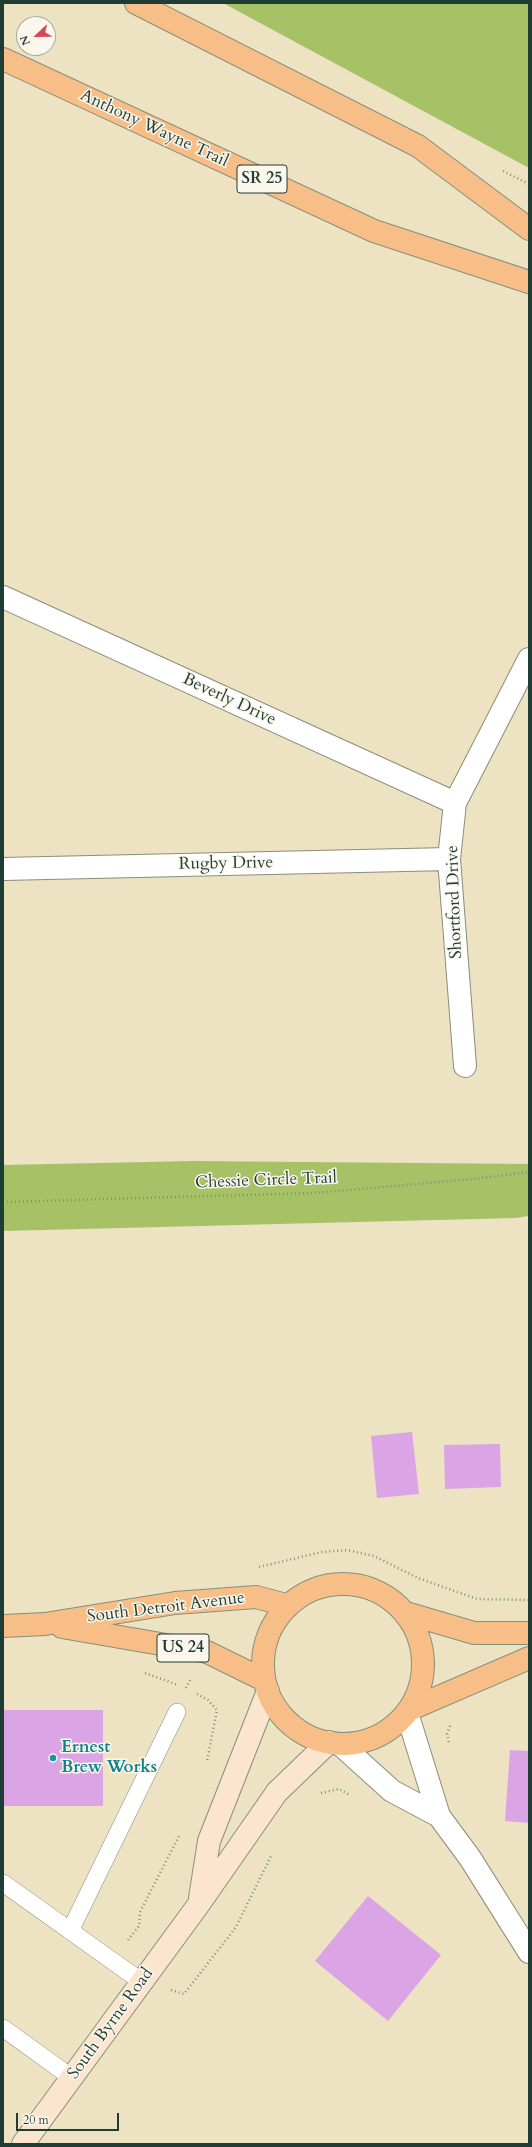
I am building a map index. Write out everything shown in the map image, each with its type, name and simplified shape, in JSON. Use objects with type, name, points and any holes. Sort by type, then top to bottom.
[{"type":"main road","points":[[136,3],[418,146],[529,229]]},
{"type":"main road","name":"Anthony Wayne Trail","points":[[3,59],[374,231],[529,282]]},
{"type":"main road","points":[[334,1583],[362,1584],[386,1595],[406,1613],[419,1635],[424,1660],[421,1686],[409,1711],[392,1728],[368,1741],[335,1744],[315,1740],[291,1726],[274,1706],[266,1686],[263,1653],[271,1628],[286,1605],[308,1590],[334,1583]]},
{"type":"main road","name":"South Detroit Avenue","points":[[3,1626],[45,1624],[175,1603],[256,1596],[286,1605]]},
{"type":"main road","points":[[406,1613],[474,1633],[529,1633]]},
{"type":"main road","name":"South Detroit Avenue","points":[[45,1624],[206,1652],[266,1686]]},
{"type":"main road","points":[[409,1711],[529,1658]]},
{"type":"main road","name":"South Byrne Road","points":[[199,1904],[209,1841],[266,1686]]},
{"type":"main road","name":"South Byrne Road","points":[[23,2144],[199,1904],[277,1792],[335,1744]]},
{"type":"street","name":"Beverly Drive","points":[[3,597],[455,803]]},
{"type":"street","name":"Shortford Drive","points":[[465,1066],[449,859],[455,803],[529,659]]},
{"type":"street","name":"Rugby Drive","points":[[3,869],[449,859]]},
{"type":"street","points":[[409,1711],[439,1816],[470,1858],[529,1952]]},
{"type":"street","points":[[335,1744],[392,1791],[439,1816]]},
{"type":"lane","points":[[70,1931],[177,1712]]},
{"type":"lane","points":[[3,1883],[142,1982]]},
{"type":"lane","points":[[3,2028],[72,2078]]},
{"type":"path","name":"Chessie Circle Trail","points":[[3,1202],[313,1193],[474,1179],[529,1172]]},
{"type":"path","points":[[256,1568],[322,1552],[347,1550],[374,1556],[418,1578],[477,1599],[529,1600]]},
{"type":"path","points":[[192,1677],[186,1688],[208,1700],[217,1710],[212,1742],[205,1766]]},
{"type":"path","points":[[449,1745],[447,1734],[451,1721],[457,1718]]},
{"type":"path","points":[[317,1795],[339,1789],[356,1798]]},
{"type":"path","points":[[125,1944],[139,1926],[140,1912],[180,1834]]},
{"type":"path","points":[[184,1994],[236,1927],[273,1851]]},
{"type":"green space","points":[[223,3],[529,3],[529,168]]},
{"type":"green space","points":[[193,1161],[529,1164],[529,1216],[515,1218],[3,1231],[3,1165]]},
{"type":"building","points":[[412,1432],[419,1494],[377,1498],[371,1436]]},
{"type":"building","points":[[500,1444],[501,1487],[445,1489],[444,1445]]},
{"type":"building","name":"Ernest Brew Works","points":[[3,1710],[103,1710],[103,1806],[3,1806]]},
{"type":"building","points":[[510,1750],[529,1751],[529,1823],[505,1821]]},
{"type":"building","points":[[368,1896],[441,1955],[388,2021],[315,1961]]},
{"type":"place","name":"Ernest Brew Works","points":[[53,1758]]}]
